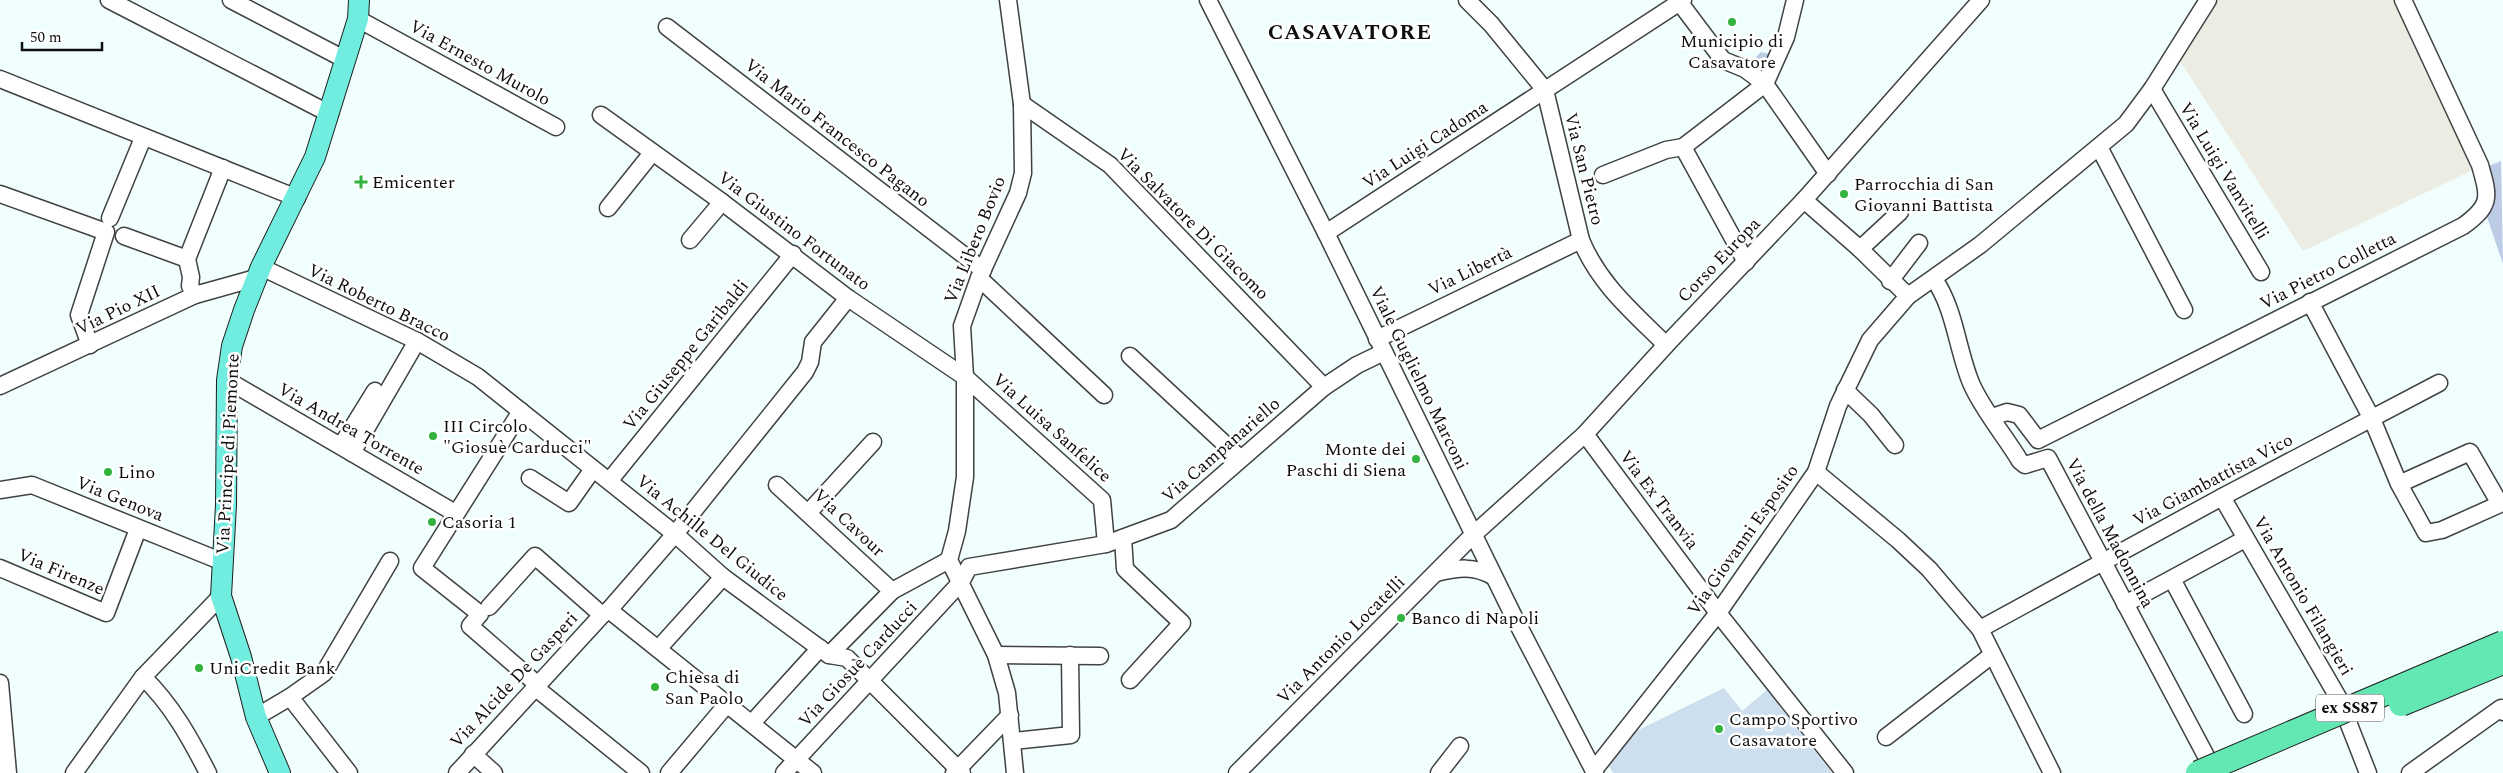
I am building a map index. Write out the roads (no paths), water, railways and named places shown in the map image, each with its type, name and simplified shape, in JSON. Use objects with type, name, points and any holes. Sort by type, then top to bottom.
[{"type":"highway","name":"ex SS87","points":[[2201,764],[2503,643]]},
{"type":"highway","name":"ex SS87","points":[[2233,773],[2503,662]]},
{"type":"main road","name":"Via Principe di Piemonte","points":[[280,773],[256,716],[241,656],[221,596],[226,505],[227,380],[232,346],[259,272],[315,158],[330,114],[359,10]]},
{"type":"street","points":[[109,0],[330,114]]},
{"type":"street","points":[[231,0],[346,60]]},
{"type":"street","name":"Via Libero Bovio","points":[[950,560],[965,477],[965,377],[962,326],[981,274],[1018,193],[1023,173],[1022,104],[1008,0]]},
{"type":"street","name":"Viale Guglielmo Marconi","points":[[1208,0],[1326,233],[1473,535],[1594,772]]},
{"type":"street","name":"Via San Pietro","points":[[1467,0],[1491,24],[1545,90],[1581,240],[1601,280],[1666,344]]},
{"type":"street","points":[[1603,175],[1666,150],[1682,147],[1765,84],[1786,37],[1795,0]]},
{"type":"street","name":"Corso Europa","points":[[1473,535],[1585,434],[1666,344],[1828,174],[1981,0]]},
{"type":"street","name":"Via Giovanni Esposito","points":[[1594,772],[1718,613],[1816,472],[1845,390],[1870,340],[1908,296],[1980,245],[2126,124],[2152,89],[2208,0]]},
{"type":"street","name":"Via Pietro Colletta","points":[[2038,440],[2463,226],[2478,215],[2485,203],[2488,192],[2480,165],[2403,0]]},
{"type":"street","points":[[1681,1],[1723,60],[1745,69],[1765,84],[1828,174]]},
{"type":"street","name":"Via Luigi Cadoma","points":[[1326,233],[1681,1]]},
{"type":"street","name":"Via Ernesto Murolo","points":[[359,10],[556,127]]},
{"type":"street","name":"Via Mario Francesco Pagano","points":[[667,27],[981,274],[1104,395]]},
{"type":"street","points":[[0,79],[143,138],[297,198]]},
{"type":"street","name":"Via Luigi Vanvitelli","points":[[2152,89],[2261,272]]},
{"type":"street","name":"Via Salvatore Di Giacomo","points":[[1022,104],[1110,165],[1324,387]]},
{"type":"street","name":"Via Giustino Fortunato","points":[[601,115],[793,254],[848,298],[965,377]]},
{"type":"street","points":[[110,218],[143,138]]},
{"type":"street","points":[[1682,147],[1746,262]]},
{"type":"street","points":[[2100,147],[2184,310]]},
{"type":"street","points":[[608,208],[652,153]]},
{"type":"street","points":[[195,295],[190,286],[192,277],[188,259],[223,168]]},
{"type":"street","points":[[0,194],[106,232],[79,315],[90,345]]},
{"type":"street","points":[[1804,200],[1860,249],[1890,281],[1908,296]]},
{"type":"street","points":[[690,240],[722,202]]},
{"type":"street","points":[[1860,249],[1900,212]]},
{"type":"street","points":[[124,236],[188,259]]},
{"type":"street","name":"Via Libertà","points":[[1380,346],[1581,240]]},
{"type":"street","points":[[1890,281],[1919,243]]},
{"type":"street","name":"Via Giuseppe Garibaldi","points":[[610,480],[793,254]]},
{"type":"street","name":"Via Pio XII","points":[[0,386],[195,295],[259,272]]},
{"type":"street","name":"Via Roberto Bracco","points":[[259,272],[413,340],[478,377]]},
{"type":"street","name":"Via della Madonnina","points":[[1934,278],[1940,287],[1959,339],[1970,382],[1979,400],[2020,461],[2025,465],[2048,458],[2104,562],[2201,764],[2215,773]]},
{"type":"street","name":"Via Alcide De Gasperi","points":[[457,773],[606,612],[675,534],[805,372],[810,362],[813,342],[848,298]]},
{"type":"street","points":[[2310,302],[2372,419],[2399,484],[2426,533],[2442,530],[2500,504],[2470,452],[2399,484]]},
{"type":"street","points":[[346,450],[413,340]]},
{"type":"street","name":"Via Campanariello","points":[[961,582],[969,568],[1106,544],[1171,520],[1240,458],[1324,387],[1357,365],[1380,346]]},
{"type":"street","points":[[1130,356],[1240,458]]},
{"type":"street","name":"Via Achille Del Giudice","points":[[478,377],[593,469],[610,480],[723,577],[825,652],[847,658],[958,772]]},
{"type":"street","name":"Via Luisa Sanfelice","points":[[965,377],[1102,500],[1106,544]]},
{"type":"street","name":"Via Andrea Torrente","points":[[227,380],[455,513]]},
{"type":"street","name":"Via Giambattista Vico","points":[[1980,629],[2222,497],[2439,383]]},
{"type":"street","points":[[1845,390],[1871,415],[1895,445]]},
{"type":"street","points":[[522,411],[455,513],[422,568],[480,614],[470,626],[537,686],[641,773]]},
{"type":"street","points":[[1992,417],[2007,412],[2019,415],[2038,440],[2048,458]]},
{"type":"street","name":"Via Ex Tranvia","points":[[1585,434],[1718,613],[1845,773]]},
{"type":"street","points":[[809,512],[873,442]]},
{"type":"street","points":[[530,478],[569,503],[593,469]]},
{"type":"street","points":[[1816,472],[1898,540],[1929,569],[1980,629],[2052,773]]},
{"type":"street","name":"Via Genova","points":[[0,490],[32,485],[223,562]]},
{"type":"street","name":"Via Cavour","points":[[777,485],[809,512],[892,591]]},
{"type":"street","name":"Via Antonio Filangieri","points":[[2222,497],[2339,699],[2368,773]]},
{"type":"street","name":"Via Firenze","points":[[0,568],[106,613],[138,529]]},
{"type":"street","name":"Via Antonio Locatelli","points":[[1238,773],[1473,535]]},
{"type":"street","points":[[1123,538],[1126,569],[1182,623],[1130,680]]},
{"type":"street","points":[[2125,604],[2245,538]]},
{"type":"street","name":"Via Alcide De Gasperi","points":[[489,608],[535,556],[606,612]]},
{"type":"street","points":[[752,723],[825,652],[892,591],[950,560],[996,655],[1007,693],[1015,773]]},
{"type":"street","points":[[256,716],[290,697],[324,673],[390,561]]},
{"type":"street","points":[[1436,573],[1473,568],[1484,570],[1494,577]]},
{"type":"street","points":[[658,649],[723,577]]},
{"type":"street","points":[[2172,579],[2244,714]]},
{"type":"street","name":"Via Giosuè Carducci","points":[[784,773],[961,582]]},
{"type":"street","points":[[74,773],[143,677],[221,596]]},
{"type":"street","points":[[606,612],[728,703],[813,773]]},
{"type":"street","points":[[996,655],[1100,656]]},
{"type":"street","points":[[1013,741],[1071,735],[1070,655]]},
{"type":"street","points":[[1886,737],[1992,655]]},
{"type":"street","points":[[143,677],[159,693],[186,731],[208,773]]},
{"type":"street","points":[[0,683],[8,773]]},
{"type":"street","points":[[290,697],[349,773]]},
{"type":"street","points":[[669,773],[728,703]]},
{"type":"street","points":[[2410,773],[2502,710]]},
{"type":"street","points":[[958,772],[1010,715]]},
{"type":"street","points":[[1439,773],[1460,746]]},
{"type":"street","points":[[473,754],[494,773]]},
{"type":"place","name":"Municipio di Casavatore","points":[[1732,22]]},
{"type":"place","name":"Emicenter","points":[[361,182]]},
{"type":"place","name":"Parrocchia di San Giovanni Battista","points":[[1844,194]]},
{"type":"place","name":"III Circolo \"Giosuè Carducci\"","points":[[433,436]]},
{"type":"place","name":"Monte dei Paschi di Siena","points":[[1416,459]]},
{"type":"place","name":"Lino","points":[[108,472]]},
{"type":"place","name":"Casoria 1","points":[[432,522]]},
{"type":"place","name":"Banco di Napoli","points":[[1401,618]]},
{"type":"place","name":"UniCredit Bank","points":[[199,668]]},
{"type":"place","name":"Chiesa di San Paolo","points":[[655,687]]},
{"type":"place","name":"Campo Sportivo Casavatore","points":[[1719,729]]},
{"type":"district","name":"CASAVATORE","points":[[1350,32]]}]
